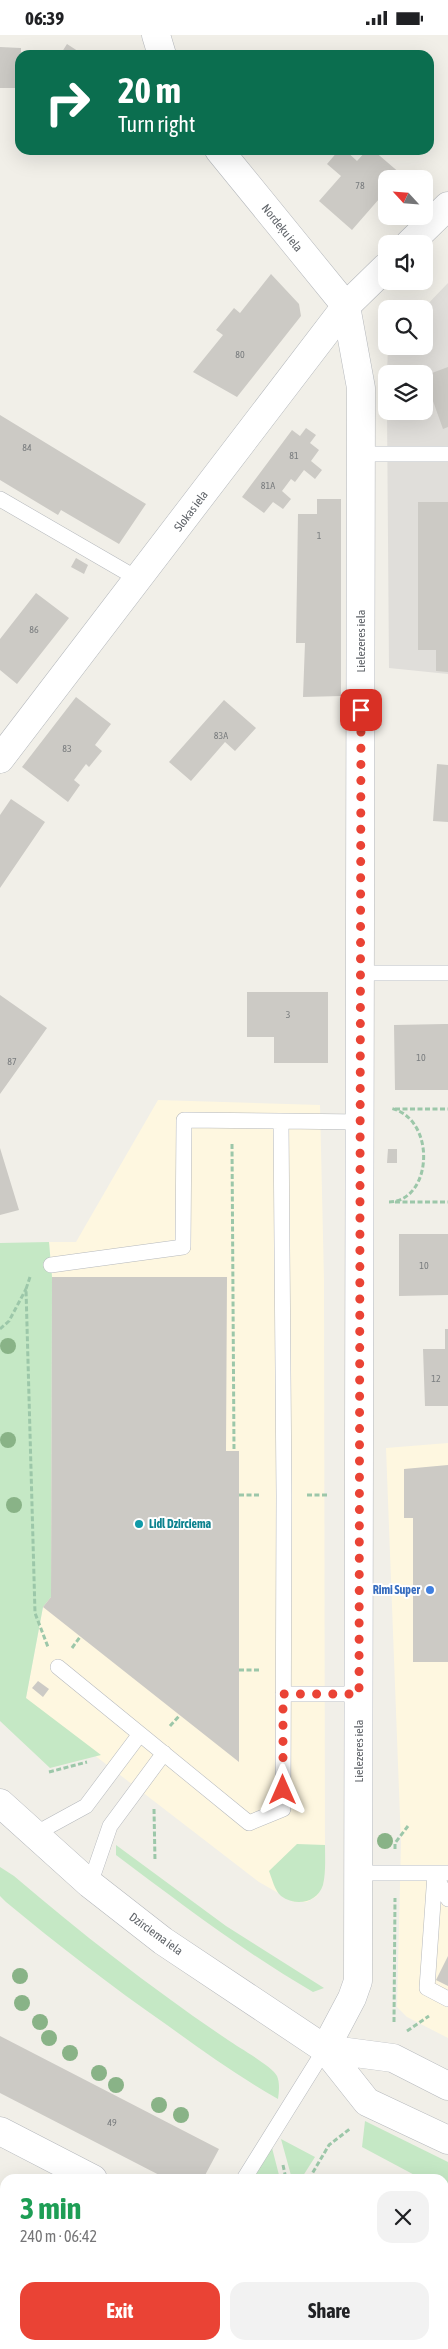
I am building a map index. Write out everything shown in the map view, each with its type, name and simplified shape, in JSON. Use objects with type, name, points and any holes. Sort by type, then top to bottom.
[{"type":"street","points":[[156,35],[160,50]]},
{"type":"street","name":"Nordeķu iela","points":[[223,155],[346,306]]},
{"type":"street","points":[[418,235],[448,206]]},
{"type":"street","name":"Slokas iela","points":[[0,759],[346,306],[378,275]]},
{"type":"street","name":"Lielezeres iela","points":[[325,2049],[352,1998],[358,1981],[361,388],[346,306]]},
{"type":"street","name":"Dzirciema iela","points":[[0,1803],[33,1835],[90,1884],[163,1941],[325,2049],[367,2102],[448,2140]]},
{"type":"street","name":"Dzirciema iela","points":[[325,2049],[393,2058],[448,2086]]},
{"type":"street","points":[[0,2131],[83,2174]]},
{"type":"lane","points":[[361,454],[448,454]]},
{"type":"lane","points":[[0,499],[138,579]]},
{"type":"lane","points":[[361,973],[448,973]]},
{"type":"lane","points":[[51,1265],[183,1247],[184,1120],[281,1121],[360,1113]]},
{"type":"lane","points":[[58,1667],[249,1823],[283,1809],[284,1486],[281,1121]]},
{"type":"lane","points":[[283,1694],[359,1694]]},
{"type":"lane","points":[[33,1835],[86,1807],[140,1735]]},
{"type":"lane","points":[[90,1884],[110,1826],[164,1753]]},
{"type":"lane","points":[[358,1873],[441,1873]]},
{"type":"lane","points":[[441,1873],[448,1899]]},
{"type":"lane","points":[[441,1873],[427,1988],[448,1999]]},
{"type":"lane","points":[[247,2174],[325,2049]]},
{"type":"path","points":[[394,1202],[406,1196],[415,1185],[424,1168],[423,1143],[418,1129],[407,1116],[395,1109]]},
{"type":"path","points":[[360,1113],[395,1109],[448,1109]]},
{"type":"path","points":[[232,1142],[234,1451]]},
{"type":"path","points":[[360,1203],[448,1202]]},
{"type":"path","points":[[0,1329],[9,1321],[26,1289],[32,1273],[51,1265]]},
{"type":"path","points":[[26,1289],[34,1613],[58,1667]]},
{"type":"path","points":[[394,2022],[395,1874]]},
{"type":"path","points":[[312,2174],[329,2145],[352,2128],[355,2122]]},
{"type":"shaded area","points":[[448,283],[448,674],[389,668],[387,420],[433,420],[433,365],[387,365],[388,355],[433,355],[432,300]]},
{"type":"shaded area","points":[[158,1100],[320,1105],[324,1280],[325,1865],[323,1885],[317,1896],[307,1902],[294,1902],[259,1882],[37,1711],[26,1698],[43,1607],[51,1597],[52,1277],[49,1242],[76,1242]]},
{"type":"shaded area","points":[[448,1443],[448,2038],[407,2017],[397,2007],[401,1843],[386,1448]]},
{"type":"green space","points":[[49,1242],[52,1277],[51,1597],[43,1607],[26,1698],[101,1755],[50,1768],[0,1721],[0,1243]]},
{"type":"green space","points":[[297,1844],[325,1845],[323,1885],[316,1896],[299,1902],[287,1899],[279,1894],[269,1871]]},
{"type":"green space","points":[[116,1845],[226,1926],[324,1988],[313,1992],[237,1944],[116,1855]]},
{"type":"green space","points":[[0,1867],[14,1876],[146,1982],[274,2072],[278,2079],[278,2099],[221,2063],[126,1995],[65,1950],[6,1902],[0,1896]]},
{"type":"green space","points":[[365,2121],[448,2162],[448,2174],[413,2174],[362,2147]]},
{"type":"green space","points":[[281,2139],[315,2157],[304,2174],[291,2174]]},
{"type":"green space","points":[[271,2144],[279,2174],[253,2174]]},
{"type":"building","points":[[67,44],[76,50],[63,50]]},
{"type":"building","points":[[0,47],[21,48],[21,50],[15,50],[15,88],[0,88]]},
{"type":"building","points":[[335,155],[350,155],[357,161],[362,155],[379,155],[396,170],[378,170],[378,200],[352,230],[319,201],[341,176],[327,164]]},
{"type":"building","points":[[271,274],[299,304],[301,316],[237,397],[193,372],[223,335],[216,330],[234,308],[240,313]]},
{"type":"building","points":[[448,367],[448,427],[443,429],[433,401],[433,373]]},
{"type":"building","points":[[0,415],[146,504],[119,544],[61,510],[58,515],[0,480]]},
{"type":"building","points":[[306,428],[316,435],[310,443],[319,450],[311,461],[322,470],[315,479],[304,470],[295,482],[291,479],[282,491],[291,499],[283,509],[273,502],[264,513],[242,497],[292,430],[300,436]]},
{"type":"building","points":[[317,499],[341,499],[341,696],[303,697],[305,643],[296,643],[298,514],[317,514]]},
{"type":"building","points":[[418,502],[448,502],[448,672],[436,671],[436,650],[418,650]]},
{"type":"building","points":[[76,558],[88,565],[84,574],[71,567]]},
{"type":"building","points":[[36,593],[69,618],[17,684],[0,670],[0,639]]},
{"type":"building","points":[[76,697],[111,724],[95,745],[102,751],[89,767],[86,764],[74,780],[80,785],[68,802],[22,767]]},
{"type":"building","points":[[224,700],[256,728],[235,751],[225,742],[191,781],[169,762]]},
{"type":"building","points":[[437,764],[448,765],[448,822],[433,821]]},
{"type":"building","points":[[11,799],[45,822],[0,888],[0,815]]},
{"type":"building","points":[[247,992],[328,992],[328,1063],[274,1063],[274,1037],[247,1037]]},
{"type":"building","points":[[0,995],[47,1028],[0,1094]]},
{"type":"building","points":[[448,1024],[448,1090],[395,1090],[394,1025]]},
{"type":"building","points":[[0,1148],[19,1210],[0,1215]]},
{"type":"building","points":[[388,1149],[397,1149],[397,1163],[387,1163]]},
{"type":"building","points":[[399,1234],[448,1234],[448,1295],[399,1296]]},
{"type":"building","name":"Lidl Dzirciema","points":[[52,1277],[227,1277],[226,1451],[239,1451],[239,1762],[43,1607],[51,1597]]},
{"type":"building","points":[[445,1329],[448,1329],[448,1406],[425,1406],[423,1349],[445,1349]]},
{"type":"building","name":"Rimi Super","points":[[448,1465],[448,1662],[413,1662],[413,1518],[404,1518],[404,1469]]},
{"type":"building","points":[[38,1681],[49,1689],[43,1697],[32,1688]]},
{"type":"building","points":[[448,1956],[448,1986],[436,1980]]},
{"type":"building","points":[[0,2036],[219,2149],[206,2174],[157,2174],[0,2093]]},
{"type":"place","name":"Lidl Dzirciema","points":[[139,1524]]},
{"type":"place","name":"Rimi Super","points":[[430,1590]]},
{"type":"route","points":[[283,1790],[283,1694],[359,1694],[361,710]]}]
